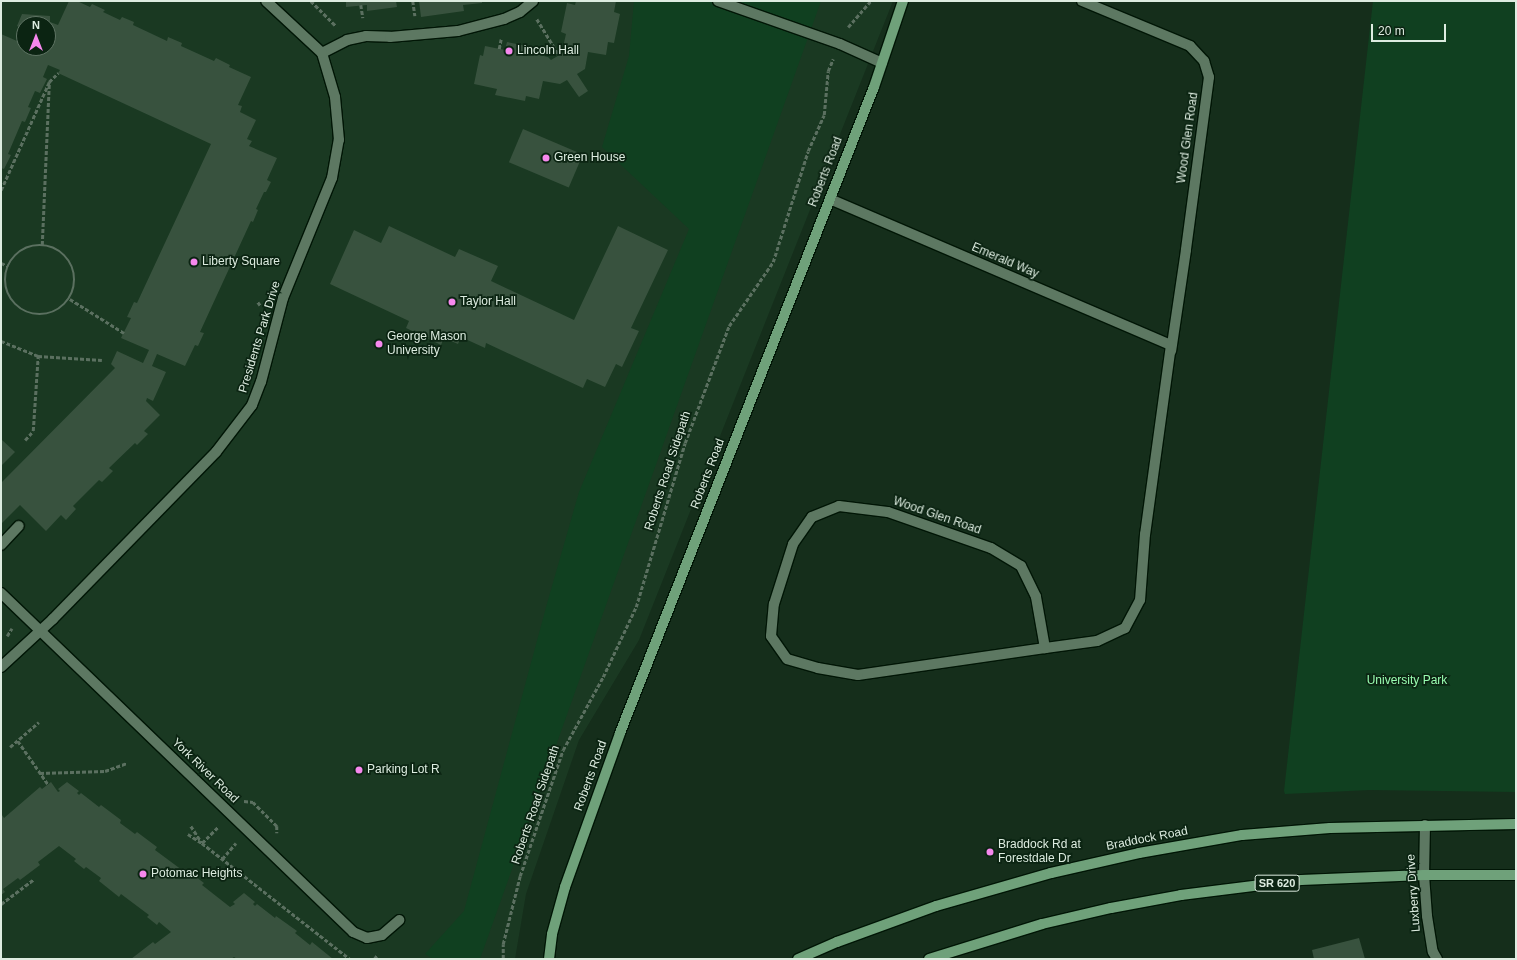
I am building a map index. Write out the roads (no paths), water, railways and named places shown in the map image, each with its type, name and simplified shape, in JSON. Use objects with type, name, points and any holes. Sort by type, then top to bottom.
[{"type":"main road","name":"Roberts Road","points":[[549,959],[552,934],[565,887],[620,733],[830,200],[882,63],[903,1]]},
{"type":"main road","name":"Braddock Road","points":[[798,959],[837,942],[936,906],[1051,873],[1139,853],[1242,835],[1330,828],[1516,824]]},
{"type":"main road","name":"SR 620","points":[[929,959],[1042,924],[1111,908],[1181,895],[1301,880],[1424,875],[1516,875]]},
{"type":"street","points":[[266,1],[322,53],[347,40],[366,36],[390,37],[458,31],[500,20],[520,12],[531,3]]},
{"type":"street","points":[[718,1],[840,44],[882,63]]},
{"type":"street","name":"Wood Glen Road","points":[[1045,648],[1036,597],[1021,566],[991,548],[888,512],[839,506],[812,517],[793,544],[774,604],[771,636],[787,659],[818,668],[858,675],[1097,641],[1125,628],[1140,600],[1145,534],[1186,250],[1209,77],[1204,61],[1190,46],[1082,1]]},
{"type":"street","name":"Presidents Park Drive","points":[[1,666],[40,631],[216,452],[252,405],[261,382],[283,298],[332,178],[339,140],[335,97],[322,53]]},
{"type":"street","name":"Emerald Way","points":[[830,200],[1171,350]]},
{"type":"street","points":[[1,545],[19,526]]},
{"type":"street","name":"York River Road","points":[[1,593],[354,932],[367,938],[382,935],[399,920]]},
{"type":"street","name":"Luxberry Drive","points":[[1425,825],[1424,875],[1427,916],[1433,952],[1437,959]]},
{"type":"place","name":"Lincoln Hall","points":[[509,51]]},
{"type":"place","name":"Green House","points":[[546,158]]},
{"type":"place","name":"Liberty Square","points":[[194,262]]},
{"type":"place","name":"Taylor Hall","points":[[452,302]]},
{"type":"place","name":"George Mason University","points":[[379,344]]},
{"type":"place","name":"Parking Lot R","points":[[359,770]]},
{"type":"place","name":"Braddock Rd at Forestdale Dr","points":[[990,852]]},
{"type":"place","name":"Potomac Heights","points":[[143,874]]},
{"type":"park label","name":"University Park","points":[[1407,681]]}]
